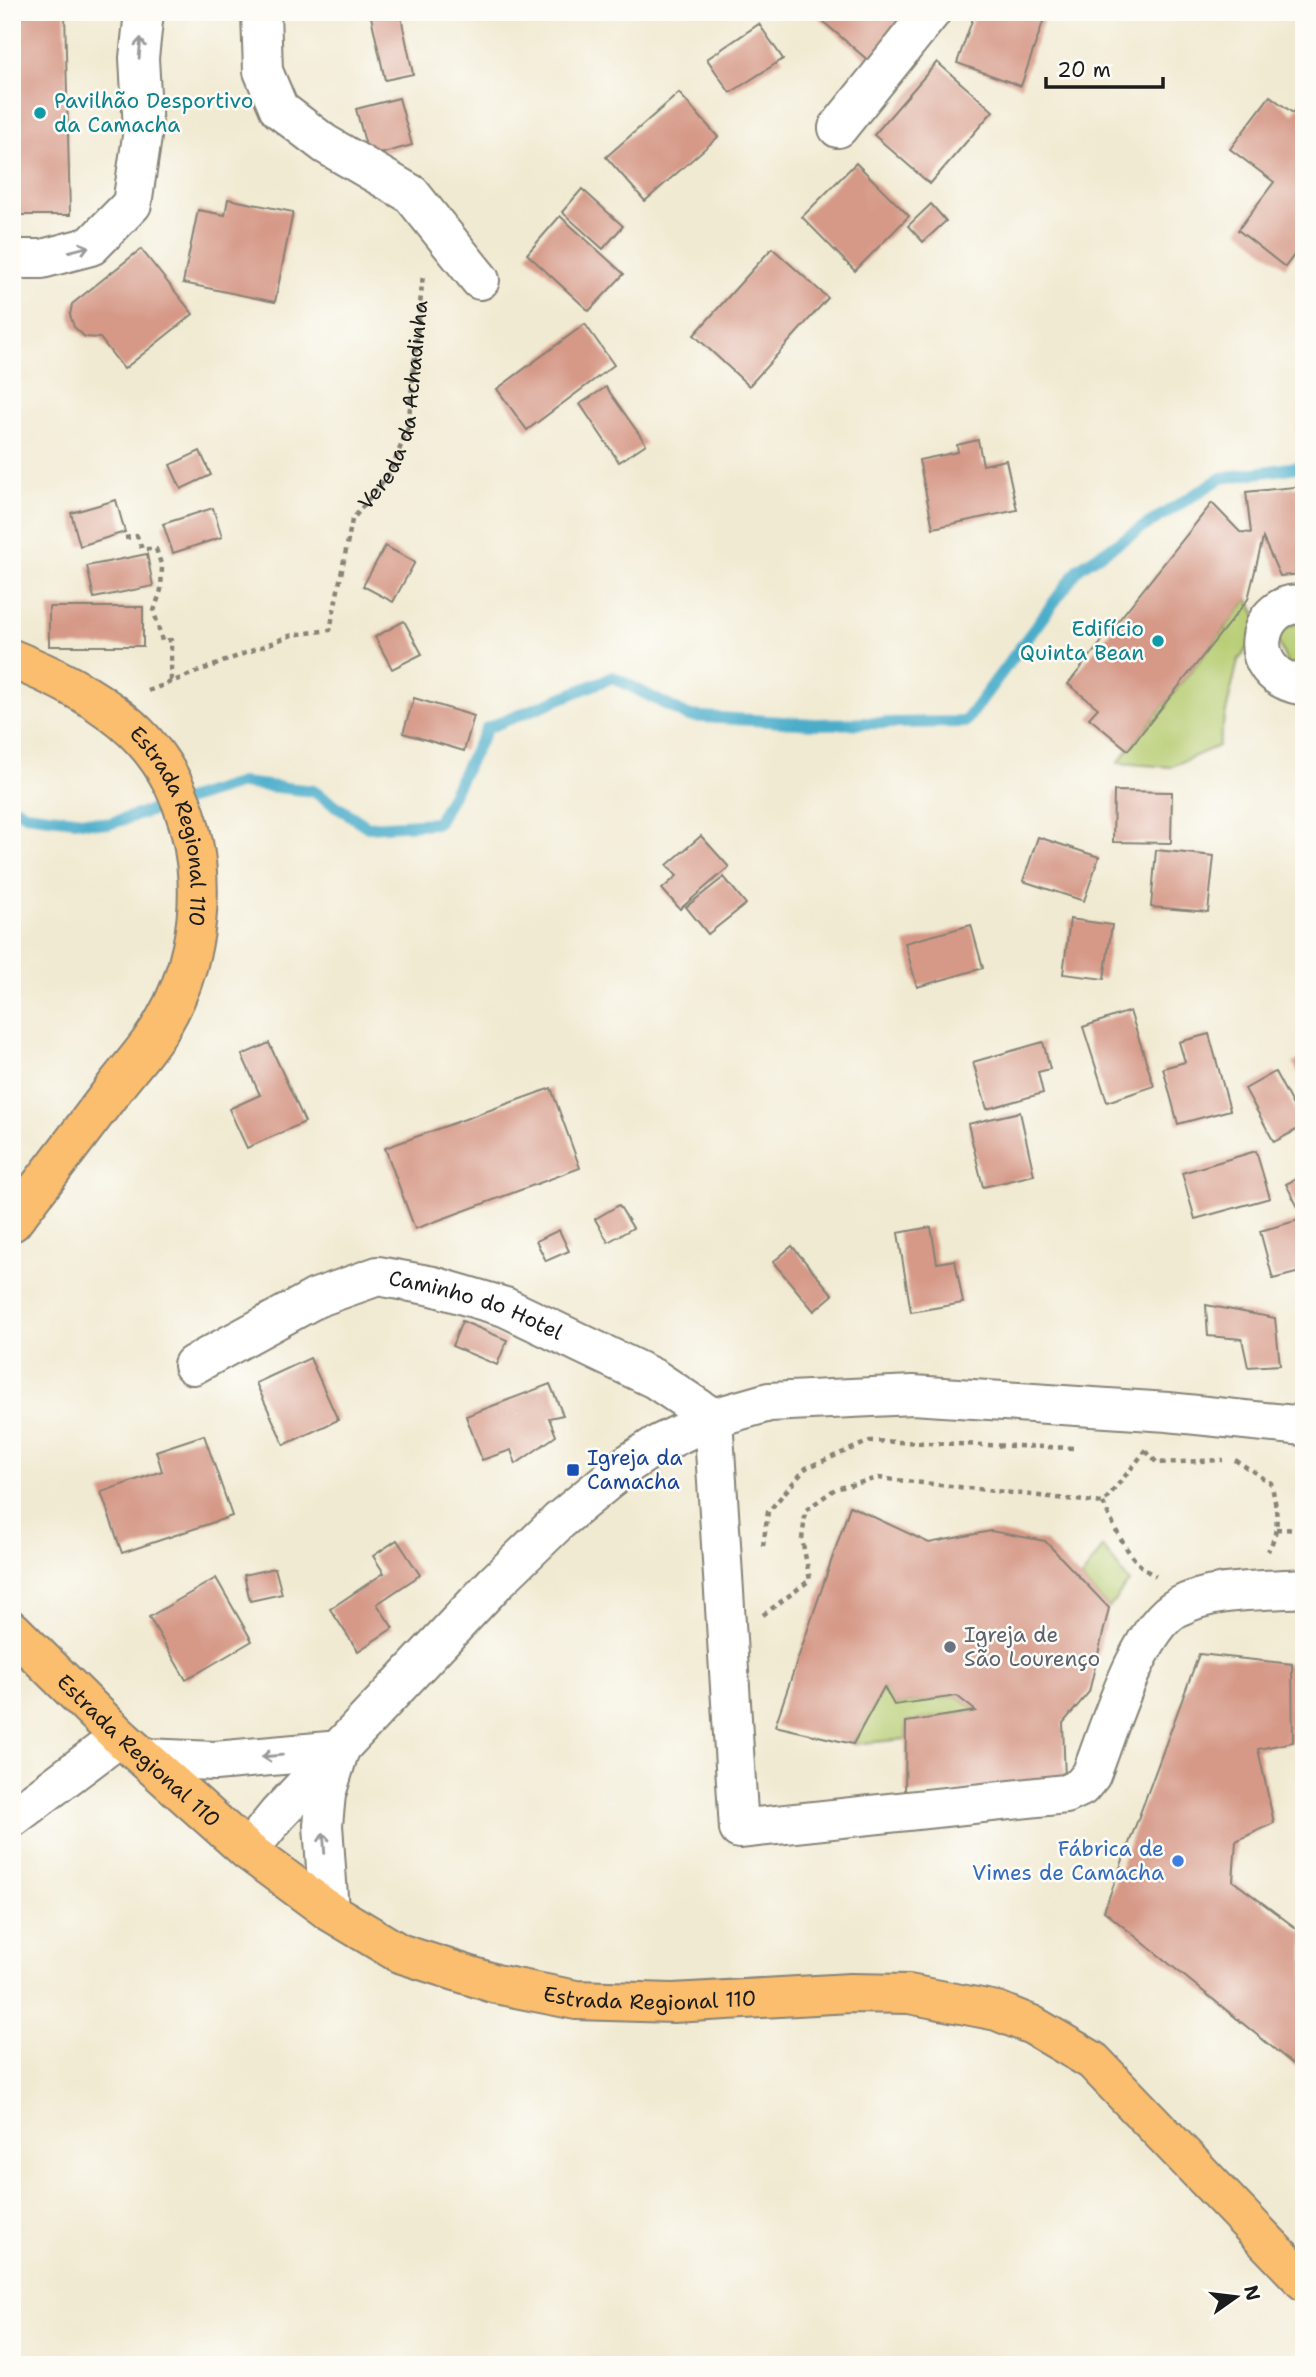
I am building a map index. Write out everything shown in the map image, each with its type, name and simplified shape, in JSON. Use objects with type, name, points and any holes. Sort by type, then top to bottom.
[{"type":"main road","name":"Estrada Regional 110","points":[[12,659],[66,681],[120,719],[162,766],[188,820],[199,890],[197,926],[186,966],[164,1023],[12,1222]]},
{"type":"main road","name":"Estrada Regional 110","points":[[12,1630],[132,1748],[248,1852],[329,1911],[399,1954],[496,1984],[576,2000],[673,2003],[850,1993],[909,1994],[997,2011],[1032,2025],[1093,2062],[1304,2280]]},
{"type":"street","points":[[12,259],[42,259],[92,246],[132,204],[143,130],[139,58],[144,12]]},
{"type":"street","points":[[261,12],[263,71],[279,109],[325,144],[411,194],[480,280]]},
{"type":"street","points":[[838,128],[931,12]]},
{"type":"street","points":[[1302,603],[1279,610],[1265,626],[1260,647],[1266,667],[1283,681],[1304,686]]},
{"type":"street","name":"Caminho do Hotel","points":[[193,1365],[316,1298],[378,1276],[433,1286],[505,1307],[655,1379],[713,1418]]},
{"type":"street","points":[[248,1852],[495,1583],[559,1521],[628,1464],[655,1446],[713,1418],[769,1402],[913,1395],[1168,1412],[1304,1426]]},
{"type":"street","points":[[713,1418],[739,1829],[1066,1794],[1081,1787],[1091,1775],[1139,1652],[1152,1630],[1177,1607],[1215,1595],[1304,1588]]},
{"type":"street","points":[[12,1818],[132,1748],[215,1761],[340,1749]]},
{"type":"street","points":[[329,1911],[323,1825],[326,1794],[340,1749]]},
{"type":"path","name":"Vereda da Achadinha","points":[[120,719],[144,692],[292,635],[330,630],[352,520],[390,473],[408,428],[427,214]]},
{"type":"path","points":[[125,538],[137,537],[142,549],[156,550],[159,558],[161,590],[154,611],[162,640],[171,640],[172,682]]},
{"type":"path","points":[[1103,1503],[1146,1451],[1168,1412]]},
{"type":"path","points":[[763,1549],[768,1512],[806,1468],[870,1441],[1077,1448]]},
{"type":"path","points":[[1132,1450],[1146,1451],[1157,1463],[1236,1460],[1271,1483],[1278,1509],[1275,1539],[1262,1560]]},
{"type":"path","points":[[761,1617],[790,1598],[810,1580],[802,1539],[806,1510],[835,1489],[878,1478],[1103,1503]]},
{"type":"path","points":[[1103,1503],[1118,1536],[1147,1572],[1167,1581]]},
{"type":"path","points":[[1276,1529],[1304,1530]]},
{"type":"green space","points":[[1248,599],[1262,627],[1238,661],[1218,746],[1170,767],[1118,763]]},
{"type":"green space","points":[[1304,621],[1304,673],[1291,672],[1276,637],[1281,629]]},
{"type":"green space","points":[[1103,1547],[1129,1582],[1109,1608],[1081,1579]]},
{"type":"green space","points":[[884,1687],[895,1705],[957,1696],[976,1711],[906,1722],[906,1739],[853,1744]]},
{"type":"building","name":"Pavilhão Desportivo da Camacha","points":[[12,12],[65,12],[70,215],[12,215]]},
{"type":"building","points":[[370,12],[400,12],[413,74],[385,80]]},
{"type":"building","points":[[812,12],[911,12],[870,62]]},
{"type":"building","points":[[975,12],[1035,12],[1045,16],[1021,86],[957,63]]},
{"type":"building","points":[[759,24],[783,59],[730,93],[707,59]]},
{"type":"building","points":[[937,62],[993,111],[930,184],[874,135]]},
{"type":"building","points":[[679,93],[718,137],[645,201],[606,157]]},
{"type":"building","points":[[1270,96],[1293,113],[1299,105],[1304,108],[1304,242],[1285,267],[1238,230],[1274,182],[1230,149]]},
{"type":"building","points":[[399,98],[412,145],[369,157],[356,109]]},
{"type":"building","points":[[856,163],[909,216],[855,271],[802,217]]},
{"type":"building","points":[[582,189],[623,226],[603,249],[562,212]]},
{"type":"building","points":[[228,199],[293,212],[275,302],[183,283],[198,210],[225,215]]},
{"type":"building","points":[[931,204],[946,221],[923,242],[908,226]]},
{"type":"building","points":[[560,216],[624,274],[589,311],[527,254]]},
{"type":"building","points":[[772,248],[828,298],[749,386],[694,335]]},
{"type":"building","points":[[141,249],[193,314],[124,369],[100,338],[85,337],[74,327],[70,315],[72,304]]},
{"type":"building","points":[[585,324],[614,365],[527,430],[497,389]]},
{"type":"building","points":[[606,387],[646,444],[619,462],[580,404]]},
{"type":"building","points":[[978,440],[983,465],[1006,460],[1017,510],[933,528],[919,460],[958,452],[957,445]]},
{"type":"building","points":[[200,451],[211,475],[181,489],[170,465]]},
{"type":"building","name":"Edifício Quinta Bean","points":[[1304,486],[1304,574],[1280,576],[1263,538],[1248,599],[1128,750],[1089,718],[1098,708],[1068,684],[1212,503],[1240,532],[1251,533],[1246,492]]},
{"type":"building","points":[[116,500],[125,532],[80,546],[71,513]]},
{"type":"building","points":[[213,508],[222,537],[173,553],[163,524]]},
{"type":"building","points":[[385,546],[415,562],[393,602],[363,586]]},
{"type":"building","points":[[147,554],[153,586],[94,598],[87,566]]},
{"type":"building","points":[[49,607],[143,607],[143,646],[49,646]]},
{"type":"building","points":[[404,621],[422,654],[392,669],[375,637]]},
{"type":"building","points":[[414,698],[474,716],[464,751],[403,733]]},
{"type":"building","points":[[1114,791],[1172,792],[1171,843],[1113,842]]},
{"type":"building","points":[[701,836],[729,867],[680,909],[662,889],[677,876],[667,865]]},
{"type":"building","points":[[1038,837],[1099,857],[1084,901],[1023,881]]},
{"type":"building","points":[[1156,850],[1214,856],[1208,912],[1151,907]]},
{"type":"building","points":[[724,877],[746,904],[708,934],[686,907]]},
{"type":"building","points":[[1070,919],[1112,925],[1104,979],[1063,974]]},
{"type":"building","points":[[971,925],[983,968],[917,987],[905,943]]},
{"type":"building","points":[[1130,1011],[1154,1086],[1107,1102],[1083,1027]]},
{"type":"building","points":[[1209,1034],[1230,1110],[1178,1124],[1163,1068],[1185,1062],[1179,1042]]},
{"type":"building","points":[[1043,1042],[1050,1069],[1038,1072],[1043,1093],[987,1109],[973,1062]]},
{"type":"building","points":[[269,1043],[305,1122],[247,1148],[229,1109],[260,1095],[242,1055]]},
{"type":"building","points":[[1304,1057],[1304,1084],[1293,1063]]},
{"type":"building","points":[[1275,1072],[1304,1126],[1274,1142],[1245,1089]]},
{"type":"building","points":[[551,1088],[580,1168],[415,1229],[385,1148]]},
{"type":"building","points":[[1020,1112],[1034,1175],[983,1187],[968,1124]]},
{"type":"building","points":[[1256,1151],[1270,1198],[1195,1219],[1182,1173]]},
{"type":"building","points":[[1304,1175],[1304,1219],[1286,1184]]},
{"type":"building","points":[[619,1205],[633,1228],[608,1242],[595,1219]]},
{"type":"building","points":[[1299,1220],[1304,1236],[1304,1271],[1273,1279],[1260,1231]]},
{"type":"building","points":[[931,1227],[937,1263],[955,1260],[963,1303],[911,1312],[898,1233]]},
{"type":"building","points":[[559,1230],[569,1251],[546,1261],[536,1241]]},
{"type":"building","points":[[792,1246],[833,1295],[814,1311],[773,1262]]},
{"type":"building","points":[[1206,1305],[1275,1318],[1280,1365],[1248,1367],[1242,1339],[1208,1336]]},
{"type":"building","points":[[462,1321],[507,1340],[497,1365],[452,1346]]},
{"type":"building","points":[[310,1358],[338,1420],[284,1445],[256,1383]]},
{"type":"building","points":[[550,1384],[563,1415],[549,1418],[556,1436],[516,1464],[511,1450],[482,1460],[466,1416]]},
{"type":"building","points":[[204,1435],[232,1516],[122,1553],[101,1492],[162,1471],[156,1451]]},
{"type":"building","name":"Igreja de São Lourenço","points":[[850,1506],[929,1543],[991,1531],[1045,1541],[1109,1608],[1089,1692],[1063,1723],[1065,1780],[905,1794],[906,1722],[976,1711],[957,1696],[894,1705],[884,1687],[853,1744],[775,1726]]},
{"type":"building","points":[[397,1540],[420,1575],[377,1604],[393,1628],[358,1651],[330,1609],[384,1573],[373,1556]]},
{"type":"building","points":[[275,1568],[282,1594],[250,1601],[244,1575]]},
{"type":"building","points":[[216,1578],[252,1641],[186,1680],[149,1617]]},
{"type":"building","name":"Fábrica de Vimes de Camacha","points":[[1199,1654],[1292,1664],[1293,1742],[1258,1749],[1274,1823],[1236,1841],[1233,1881],[1304,1934],[1304,2073],[1104,1911]]},
{"type":"waterway","points":[[12,806],[25,814],[108,824],[241,783],[313,791],[368,827],[437,823],[487,728],[613,677],[688,716],[814,724],[965,722],[1080,567],[1221,478],[1304,466]]},
{"type":"place","name":"Pavilhão Desportivo da Camacha","points":[[40,113]]},
{"type":"place","name":"Edifício Quinta Bean","points":[[1158,641]]},
{"type":"place","name":"Igreja da Camacha","points":[[573,1470]]},
{"type":"place","name":"Igreja de São Lourenço","points":[[950,1647]]},
{"type":"place","name":"Fábrica de Vimes de Camacha","points":[[1178,1861]]}]
